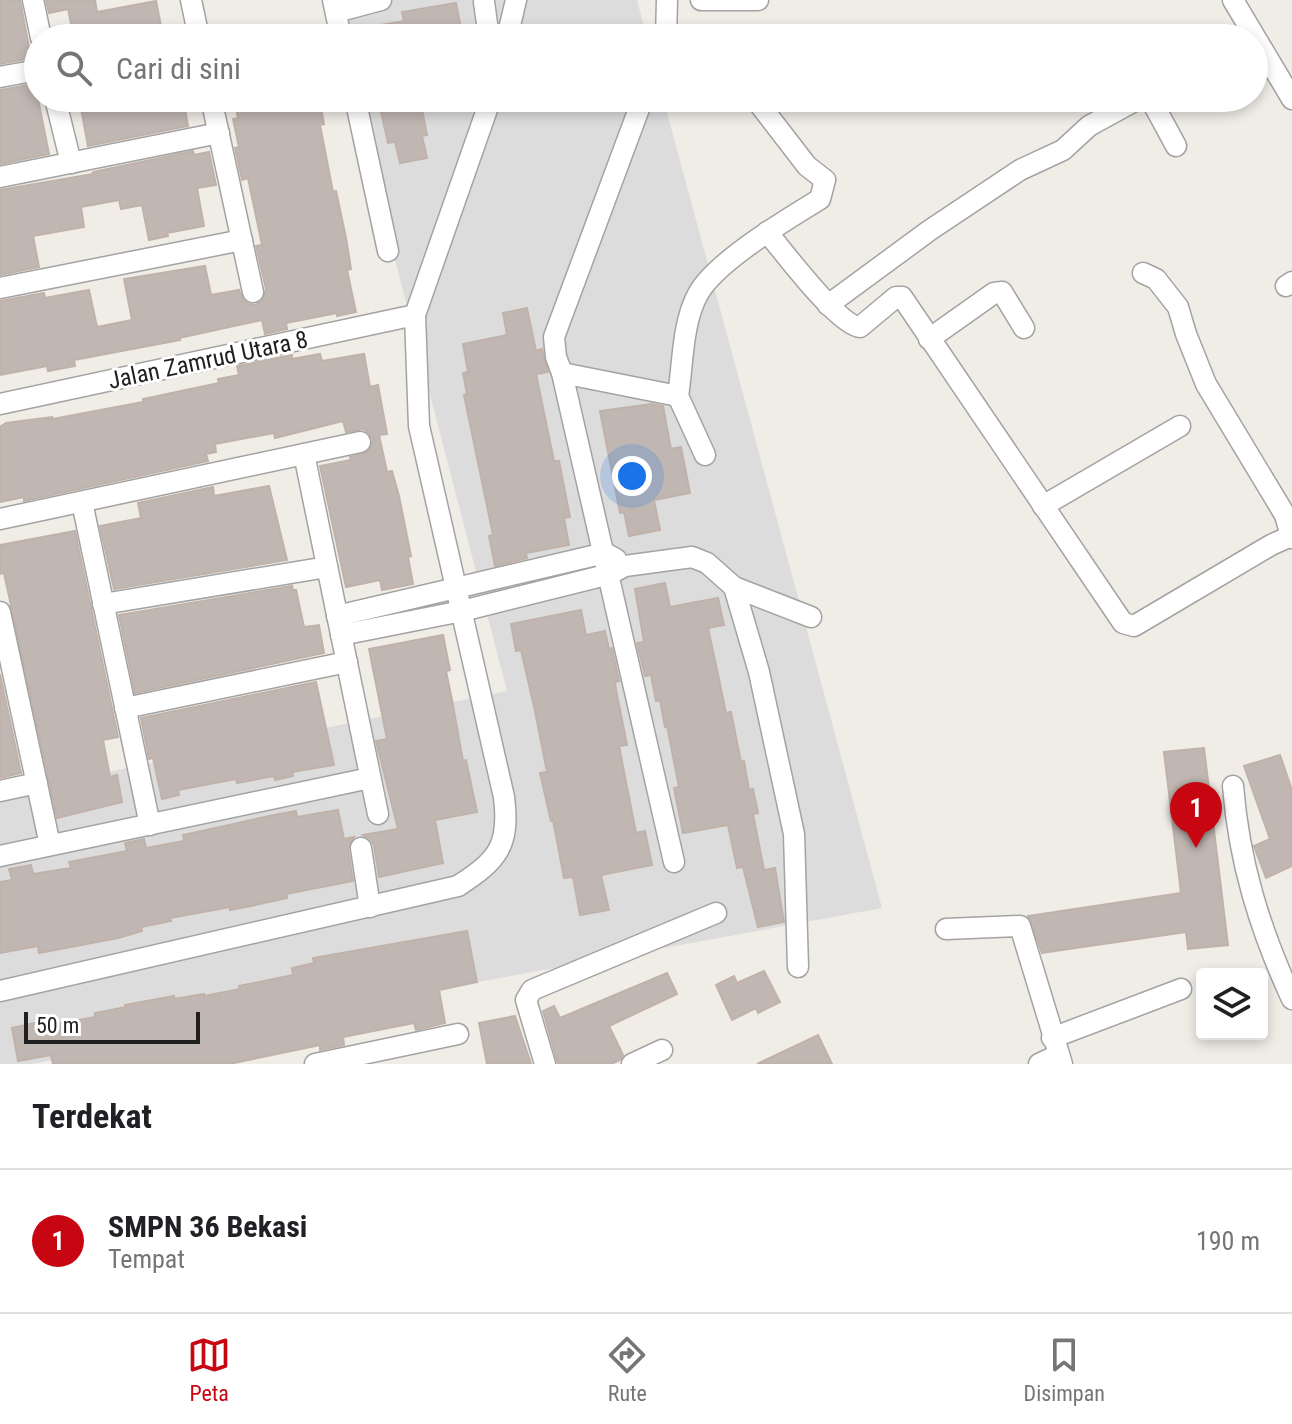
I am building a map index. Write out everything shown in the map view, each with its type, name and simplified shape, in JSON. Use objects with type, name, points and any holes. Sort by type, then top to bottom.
[{"type":"street","points":[[33,0],[38,24]]},
{"type":"street","points":[[191,0],[195,24]]},
{"type":"street","points":[[334,6],[381,0]]},
{"type":"street","points":[[486,24],[482,1],[497,4],[515,0],[510,24]]},
{"type":"street","points":[[666,24],[667,0]]},
{"type":"street","points":[[701,0],[758,0]]},
{"type":"street","points":[[1239,2],[1246,24]]},
{"type":"street","points":[[1268,63],[1292,99]]},
{"type":"street","points":[[0,77],[24,73]]},
{"type":"street","points":[[58,112],[71,163]]},
{"type":"street","points":[[214,112],[253,292]]},
{"type":"street","points":[[358,112],[388,251]]},
{"type":"street","points":[[0,991],[458,886],[480,872],[503,842],[507,823],[504,797],[419,426],[415,315],[486,112]]},
{"type":"street","points":[[638,112],[554,337],[556,357],[605,553],[618,570],[674,862]]},
{"type":"street","points":[[705,455],[678,396],[689,317],[699,291],[767,232],[820,199],[825,180],[807,166],[765,112]]},
{"type":"street","points":[[828,305],[930,230],[1020,170],[1063,150],[1089,126],[1114,112]]},
{"type":"street","points":[[1158,112],[1176,146]]},
{"type":"street","points":[[0,177],[219,133]]},
{"type":"street","points":[[767,232],[828,305],[850,325],[860,327],[899,296],[1123,623],[1134,626],[1271,545],[1292,537],[1285,515],[1206,384],[1178,307],[1156,279],[1143,273]]},
{"type":"street","points":[[0,288],[242,240]]},
{"type":"street","points":[[929,339],[994,293],[1002,292],[1024,328]]},
{"type":"street","name":"Jalan Zamrud Utara 8","points":[[0,404],[415,315]]},
{"type":"street","points":[[562,373],[678,396]]},
{"type":"street","points":[[1043,506],[1180,426]]},
{"type":"street","points":[[0,519],[360,442]]},
{"type":"street","points":[[304,454],[378,814]]},
{"type":"street","points":[[82,502],[150,825]]},
{"type":"street","points":[[339,626],[455,590],[605,553]]},
{"type":"street","points":[[339,626],[462,611],[618,570],[692,557],[707,563],[734,587],[811,617]]},
{"type":"street","points":[[103,604],[327,567]]},
{"type":"street","points":[[734,587],[759,672],[794,834],[798,967]]},
{"type":"street","points":[[0,612],[50,845]]},
{"type":"street","points":[[125,708],[347,662]]},
{"type":"street","points":[[0,856],[370,778]]},
{"type":"street","points":[[0,791],[37,783]]},
{"type":"street","points":[[1233,786],[1246,877],[1292,999]]},
{"type":"street","points":[[361,848],[370,907]]},
{"type":"street","points":[[545,1064],[526,1000],[527,994],[716,913]]},
{"type":"street","points":[[946,929],[1020,926],[1057,1052]]},
{"type":"street","points":[[1039,1064],[1181,989]]},
{"type":"street","points":[[318,1064],[458,1034]]},
{"type":"street","points":[[414,1043],[418,1064]]},
{"type":"street","points":[[632,1064],[662,1050]]},
{"type":"shaded area","points":[[328,0],[637,0],[643,24],[334,24]]},
{"type":"shaded area","points":[[357,112],[667,112],[882,908],[31,1064],[0,1064],[0,794],[507,691]]},
{"type":"building","points":[[0,0],[20,0],[25,24],[24,59],[0,64]]},
{"type":"building","points":[[46,0],[95,0],[97,12],[156,1],[161,24],[71,24],[68,9],[49,13]]},
{"type":"building","points":[[456,3],[460,24],[386,24],[404,21],[402,12]]},
{"type":"building","points":[[24,86],[24,112],[41,112],[49,154],[0,164],[0,90]]},
{"type":"building","points":[[82,112],[186,112],[188,126],[88,146]]},
{"type":"building","points":[[237,112],[322,112],[324,124],[320,125],[346,238],[351,269],[347,270],[356,312],[286,323],[287,329],[265,334],[262,320],[180,340],[74,360],[75,366],[48,371],[47,366],[0,375],[0,301],[44,293],[45,298],[89,290],[97,327],[132,320],[124,279],[205,266],[211,295],[239,290],[248,304],[255,305],[262,301],[266,289],[256,246],[262,245],[248,178],[242,180],[235,148],[239,147],[233,119],[238,118]]},
{"type":"building","points":[[381,112],[422,112],[427,135],[422,136],[427,158],[400,163],[395,142],[388,143]]},
{"type":"building","points":[[193,151],[194,155],[209,152],[216,185],[197,188],[204,226],[149,240],[142,205],[121,209],[119,200],[81,207],[84,227],[33,236],[39,267],[0,275],[0,190],[93,174]]},
{"type":"building","points":[[527,308],[536,351],[542,349],[548,372],[536,374],[554,461],[559,461],[570,517],[564,518],[569,545],[526,553],[527,558],[495,566],[489,536],[493,535],[464,395],[467,394],[463,373],[468,372],[463,344],[507,335],[503,313]]},
{"type":"building","points":[[320,354],[322,361],[364,354],[370,387],[378,385],[387,434],[379,435],[387,472],[392,471],[399,496],[411,556],[408,557],[413,584],[382,590],[380,580],[346,587],[320,466],[351,460],[350,457],[369,451],[373,440],[363,429],[346,432],[343,421],[275,438],[274,433],[215,444],[216,452],[206,454],[208,461],[24,501],[24,497],[0,502],[0,427],[6,423],[53,419],[143,402],[143,399],[219,383],[218,379],[239,375],[237,366],[292,355],[292,359]]},
{"type":"building","points":[[651,404],[663,406],[671,449],[681,447],[690,493],[654,500],[660,530],[629,536],[624,512],[620,513],[600,411]]},
{"type":"building","points":[[269,486],[287,560],[114,589],[100,526],[141,518],[138,503],[213,487],[214,496]]},
{"type":"building","points":[[75,531],[118,737],[103,740],[110,777],[117,775],[122,802],[57,818],[4,573],[0,574],[0,545]]},
{"type":"building","points":[[665,583],[670,607],[718,598],[724,625],[708,628],[726,713],[731,712],[749,790],[753,789],[758,813],[753,814],[764,870],[775,868],[784,922],[758,927],[743,867],[737,868],[728,825],[683,833],[674,788],[679,787],[667,726],[660,700],[656,701],[651,675],[645,676],[637,643],[644,642],[635,589]]},
{"type":"building","points":[[292,586],[296,590],[304,627],[319,625],[324,653],[135,693],[119,615]]},
{"type":"building","points":[[581,610],[586,635],[605,631],[609,649],[612,648],[619,681],[615,682],[616,690],[627,745],[619,746],[636,833],[645,831],[652,865],[601,875],[609,910],[580,915],[573,877],[564,878],[540,773],[547,772],[535,711],[521,650],[516,651],[511,624]]},
{"type":"building","points":[[443,635],[450,670],[446,671],[463,761],[466,760],[477,812],[435,820],[443,863],[379,877],[374,845],[371,839],[363,835],[398,829],[376,741],[387,739],[369,649]]},
{"type":"building","points":[[0,674],[21,773],[0,778]]},
{"type":"building","points":[[316,682],[334,765],[292,772],[293,776],[275,780],[274,776],[237,783],[236,779],[178,790],[179,795],[162,799],[153,758],[149,759],[141,718]]},
{"type":"building","points":[[1204,748],[1228,945],[1188,949],[1186,932],[1042,953],[1028,916],[1181,893],[1164,752]]},
{"type":"building","points":[[1280,755],[1292,790],[1292,866],[1266,878],[1254,846],[1270,839],[1244,766]]},
{"type":"building","points":[[338,810],[344,839],[354,837],[348,849],[353,881],[286,894],[287,898],[251,906],[170,918],[171,921],[141,927],[142,931],[118,938],[39,953],[38,946],[0,953],[0,882],[12,880],[9,869],[31,865],[33,874],[71,868],[69,862],[127,851],[125,843],[144,839],[146,848],[184,841],[183,835],[274,815],[296,811],[297,817]]},
{"type":"building","points":[[467,931],[477,982],[439,990],[445,1023],[416,1030],[414,1023],[343,1037],[344,1045],[320,1050],[320,1045],[229,1064],[53,1064],[51,1055],[18,1061],[12,1028],[35,1023],[36,1028],[95,1017],[95,1013],[125,1005],[174,996],[174,999],[204,996],[240,989],[239,986],[293,975],[292,968],[314,963],[313,958]]},
{"type":"building","points":[[764,971],[780,1002],[758,1013],[756,1008],[732,1020],[716,985],[734,976],[737,983]]},
{"type":"building","points":[[667,973],[677,994],[609,1026],[623,1055],[620,1060],[611,1064],[558,1064],[543,1011],[554,1006],[560,1018]]},
{"type":"building","points":[[515,1016],[531,1064],[487,1064],[479,1023]]},
{"type":"building","points":[[818,1035],[832,1064],[757,1064]]},
{"type":"place","name":"SMPN 36 Bekasi","points":[[1196,848]]}]
